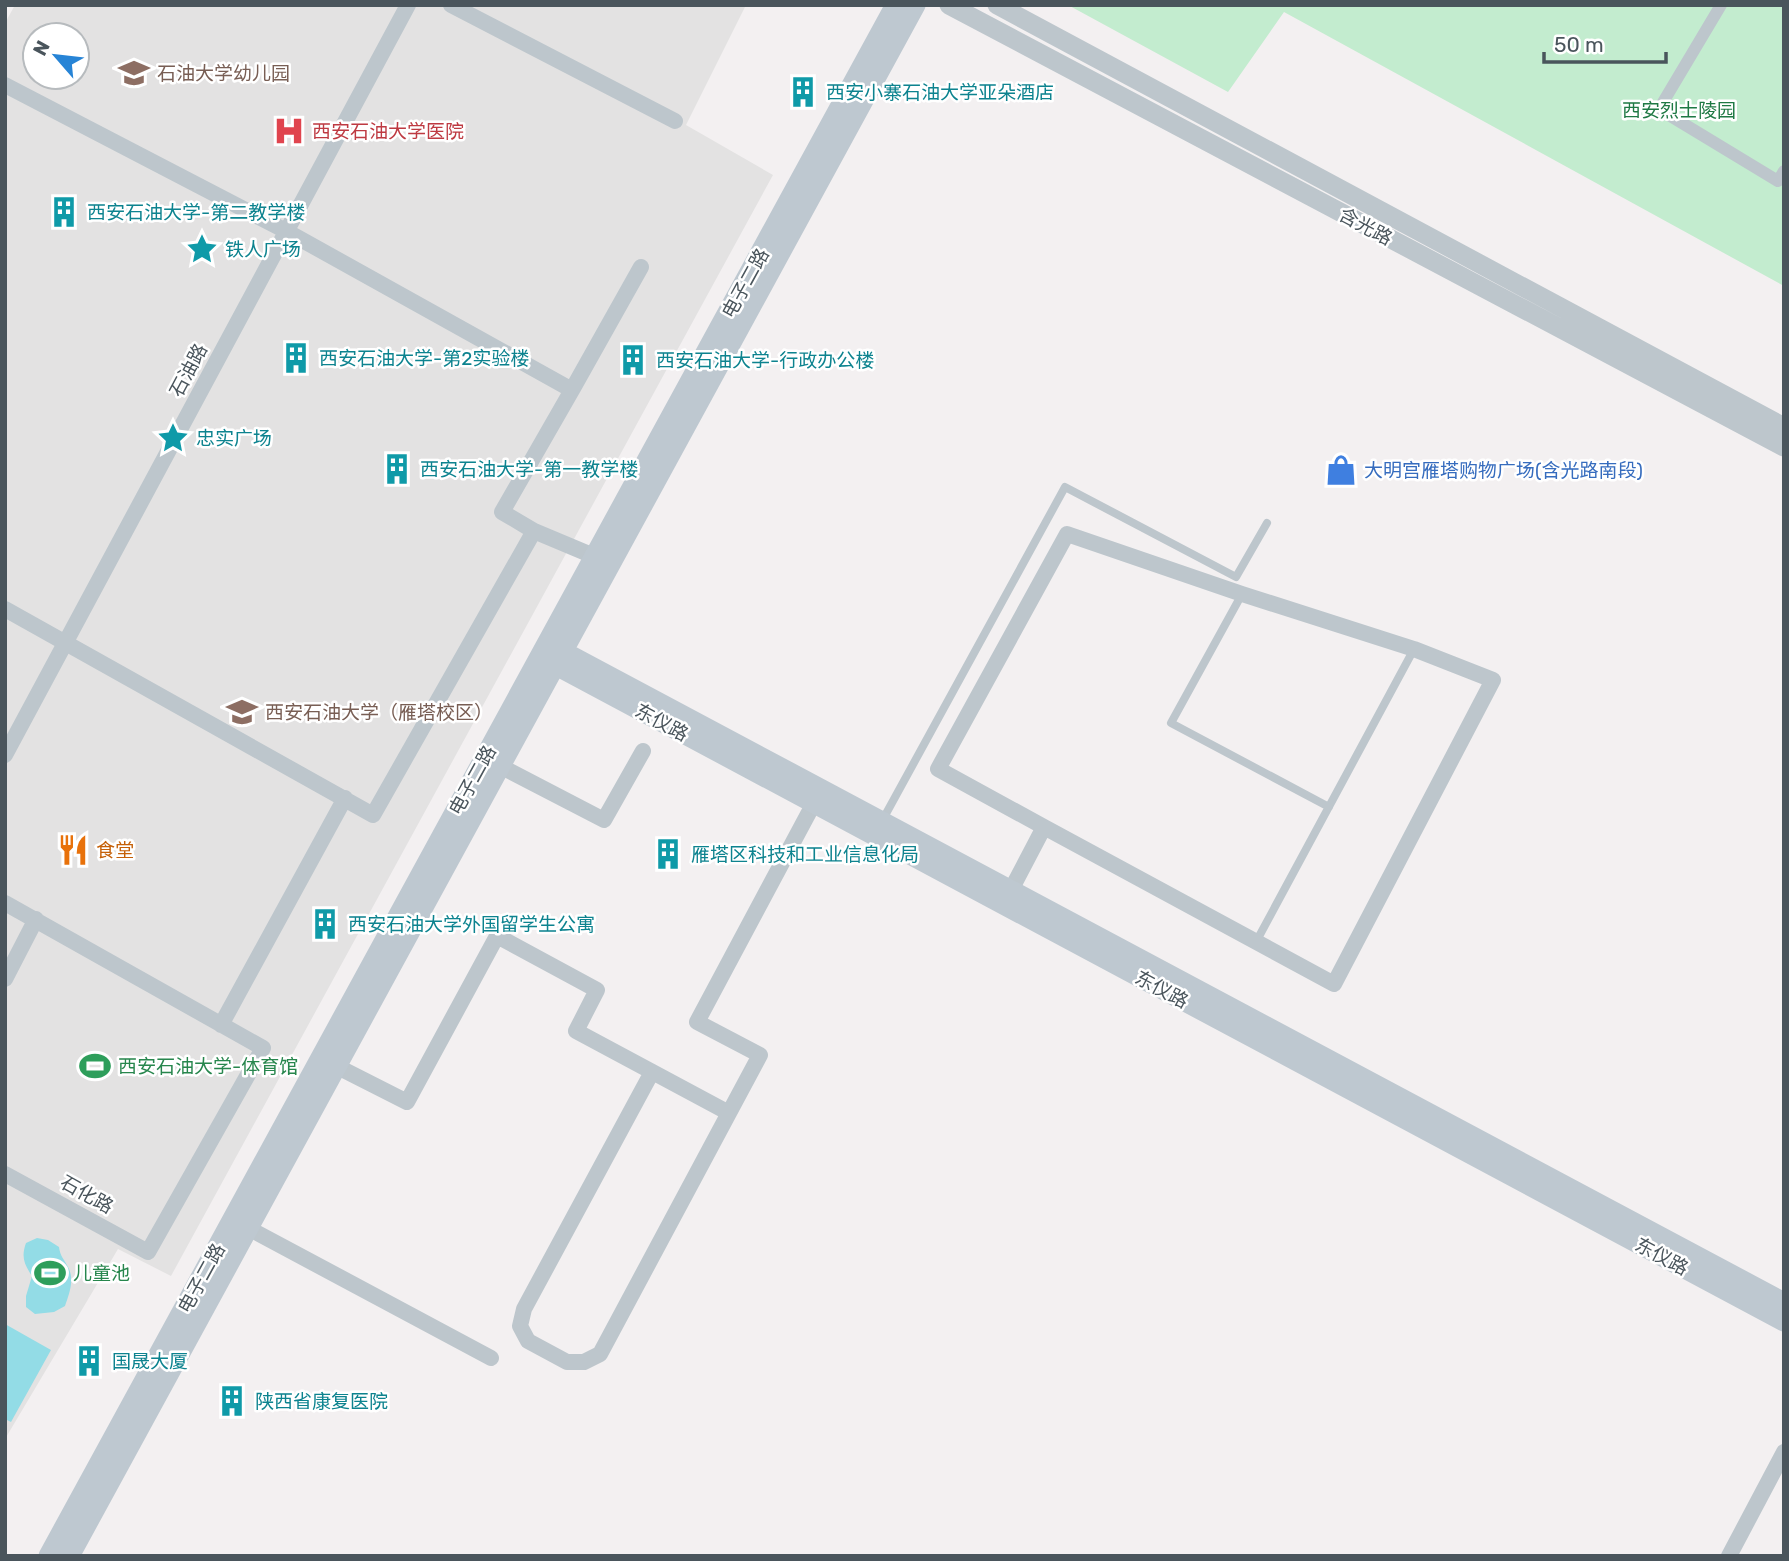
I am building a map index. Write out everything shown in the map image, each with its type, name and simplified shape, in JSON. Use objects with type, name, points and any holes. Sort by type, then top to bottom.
[{"type":"main road","name":"电子二路","points":[[69,1556],[500,766],[596,557],[896,5]]},
{"type":"main road","name":"电子二路","points":[[49,1556],[915,5]]},
{"type":"main road","name":"东仪路","points":[[551,654],[814,803],[1784,1321]]},
{"type":"main road","name":"东仪路","points":[[551,654],[882,821],[1784,1303]]},
{"type":"street","name":"石油路","points":[[5,755],[408,5]]},
{"type":"street","points":[[451,5],[675,121]]},
{"type":"street","name":"含光路","points":[[949,5],[1784,447]]},
{"type":"street","name":"含光路","points":[[997,5],[1784,427]]},
{"type":"street","points":[[1721,5],[1660,109],[1778,181],[1784,171]]},
{"type":"street","points":[[5,85],[286,231],[572,390]]},
{"type":"street","points":[[596,557],[534,531],[502,512],[641,267]]},
{"type":"street","points":[[5,609],[373,815],[534,531]]},
{"type":"street","points":[[1067,534],[1241,594],[1414,649],[1493,680],[1334,984],[938,769],[1067,534]]},
{"type":"street","points":[[500,766],[604,820],[642,751]]},
{"type":"street","points":[[5,903],[221,1025],[345,798]]},
{"type":"street","points":[[652,1072],[524,1309],[520,1326],[528,1341],[567,1362],[584,1362],[600,1354],[760,1055],[697,1022],[814,803]]},
{"type":"street","points":[[1011,890],[1044,827]]},
{"type":"street","points":[[5,979],[36,919]]},
{"type":"street","points":[[336,1066],[407,1102],[497,936],[597,990],[576,1031],[729,1113]]},
{"type":"street","name":"石化路","points":[[5,1174],[148,1252],[263,1048],[221,1025]]},
{"type":"street","points":[[248,1228],[491,1358]]},
{"type":"street","points":[[1729,1556],[1784,1452]]},
{"type":"lane","points":[[882,821],[1065,487],[1236,577],[1267,523]]},
{"type":"lane","points":[[1241,594],[1171,723],[1329,807]]},
{"type":"lane","points":[[1256,942],[1414,649]]},
{"type":"shaded area","name":"西安石油大学（雁塔校区）","points":[[15,5],[746,5],[686,125],[773,175],[171,1276],[118,1249],[5,1439],[5,23]]},
{"type":"green space","name":"西安烈士陵园","points":[[1068,5],[1784,5],[1784,286],[1284,12],[1228,92]]},
{"type":"water","name":"儿童池","points":[[37,1238],[48,1240],[59,1247],[70,1272],[71,1282],[65,1306],[54,1312],[35,1314],[26,1307],[32,1276],[25,1264],[24,1248],[26,1243]]},
{"type":"water","points":[[5,1324],[51,1350],[11,1422],[5,1419]]},
{"type":"place","name":"石油大学幼儿园","points":[[134,73]]},
{"type":"place","name":"西安小寨石油大学亚朵酒店","points":[[803,92]]},
{"type":"place","name":"西安石油大学医院","points":[[289,131]]},
{"type":"place","name":"西安石油大学-第二教学楼","points":[[64,212]]},
{"type":"place","name":"铁人广场","points":[[202,249]]},
{"type":"place","name":"西安石油大学-第2实验楼","points":[[296,358]]},
{"type":"place","name":"西安石油大学-行政办公楼","points":[[633,360]]},
{"type":"place","name":"忠实广场","points":[[173,438]]},
{"type":"place","name":"西安石油大学-第一教学楼","points":[[397,469]]},
{"type":"place","name":"大明宫雁塔购物广场(含光路南段)","points":[[1341,470]]},
{"type":"place","name":"西安石油大学（雁塔校区）","points":[[242,712]]},
{"type":"place","name":"食堂","points":[[73,850]]},
{"type":"place","name":"雁塔区科技和工业信息化局","points":[[668,854]]},
{"type":"place","name":"西安石油大学外国留学生公寓","points":[[325,924]]},
{"type":"place","name":"西安石油大学-体育馆","points":[[95,1066]]},
{"type":"place","name":"儿童池","points":[[50,1273]]},
{"type":"place","name":"国晟大厦","points":[[89,1361]]},
{"type":"place","name":"陕西省康复医院","points":[[232,1401]]}]
